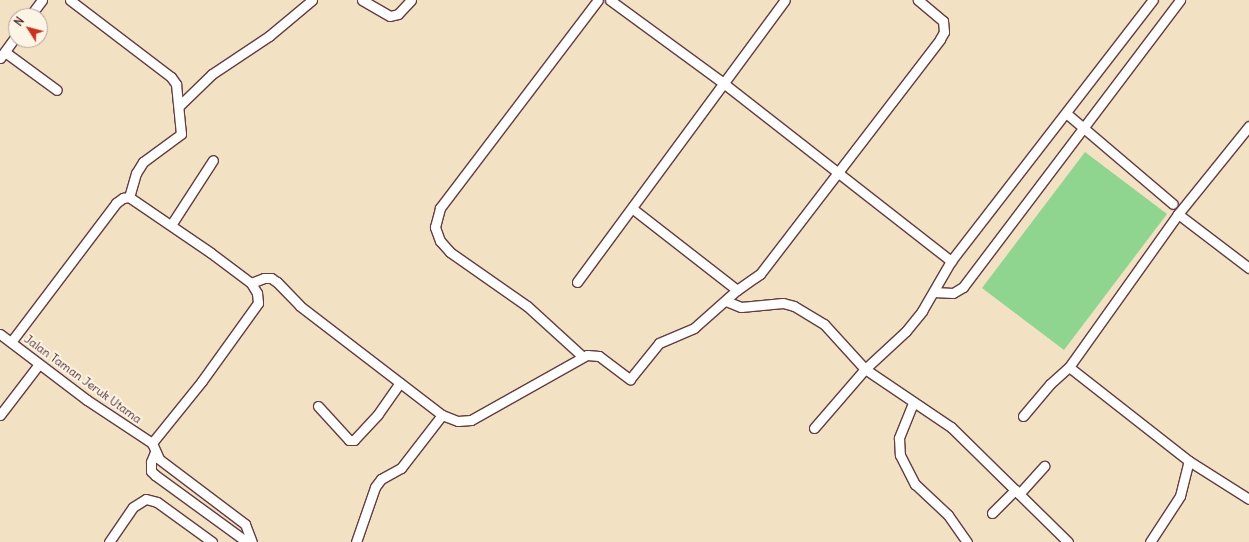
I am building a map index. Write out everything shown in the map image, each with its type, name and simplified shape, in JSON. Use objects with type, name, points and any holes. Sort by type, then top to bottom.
[{"type":"street","points":[[11,342],[116,203],[129,197],[136,173],[143,162],[181,134],[176,84],[171,77],[70,0]]},
{"type":"street","points":[[179,106],[212,74],[269,36],[312,0]]},
{"type":"street","points":[[362,0],[390,16],[398,14],[411,0]]},
{"type":"street","points":[[582,356],[527,306],[450,252],[440,241],[435,227],[440,208],[598,0]]},
{"type":"street","points":[[610,0],[722,82],[951,261]]},
{"type":"street","points":[[577,282],[633,209],[722,82],[785,0]]},
{"type":"street","points":[[251,283],[264,278],[271,278],[277,282],[300,306],[442,416],[458,421],[471,420],[582,356],[599,356],[621,375],[630,379],[659,343],[689,332],[737,290],[760,274],[838,172],[944,32],[943,21],[939,16],[918,0]]},
{"type":"street","points":[[814,428],[865,369],[906,331],[934,292],[951,261],[1153,0]]},
{"type":"street","points":[[934,292],[953,293],[963,287],[1180,0]]},
{"type":"street","points":[[8,47],[2,55],[57,90]]},
{"type":"street","points":[[1066,113],[1173,204]]},
{"type":"street","points":[[1023,416],[1050,384],[1070,367],[1178,214],[1249,126]]},
{"type":"street","points":[[171,225],[213,160]]},
{"type":"street","points":[[129,197],[171,225],[251,283],[257,293],[258,303],[202,381],[152,443],[159,459],[245,524],[252,542]]},
{"type":"street","points":[[633,209],[737,290]]},
{"type":"street","points":[[1178,214],[1249,268]]},
{"type":"street","points":[[726,301],[741,307],[770,303],[794,306],[830,329],[865,369],[913,403],[951,427],[1068,542]]},
{"type":"street","name":"Jalan Taman Jeruk Utama","points":[[0,334],[39,364],[152,443]]},
{"type":"street","points":[[0,415],[39,364]]},
{"type":"street","points":[[1070,367],[1189,461],[1249,499]]},
{"type":"street","points":[[318,406],[349,440],[354,440],[378,414],[400,383]]},
{"type":"street","points":[[913,403],[899,438],[900,455],[914,484],[948,516],[967,542]]},
{"type":"street","points":[[356,542],[375,487],[381,479],[401,468],[442,416]]},
{"type":"street","points":[[155,452],[151,462],[151,471],[155,475],[247,542]]},
{"type":"street","points":[[1150,542],[1180,496],[1189,461]]},
{"type":"street","points":[[992,512],[1017,492],[1044,466]]},
{"type":"street","points":[[109,542],[132,507],[146,499],[157,502],[212,542]]},
{"type":"green space","points":[[1085,152],[1167,214],[1064,350],[982,288]]}]
